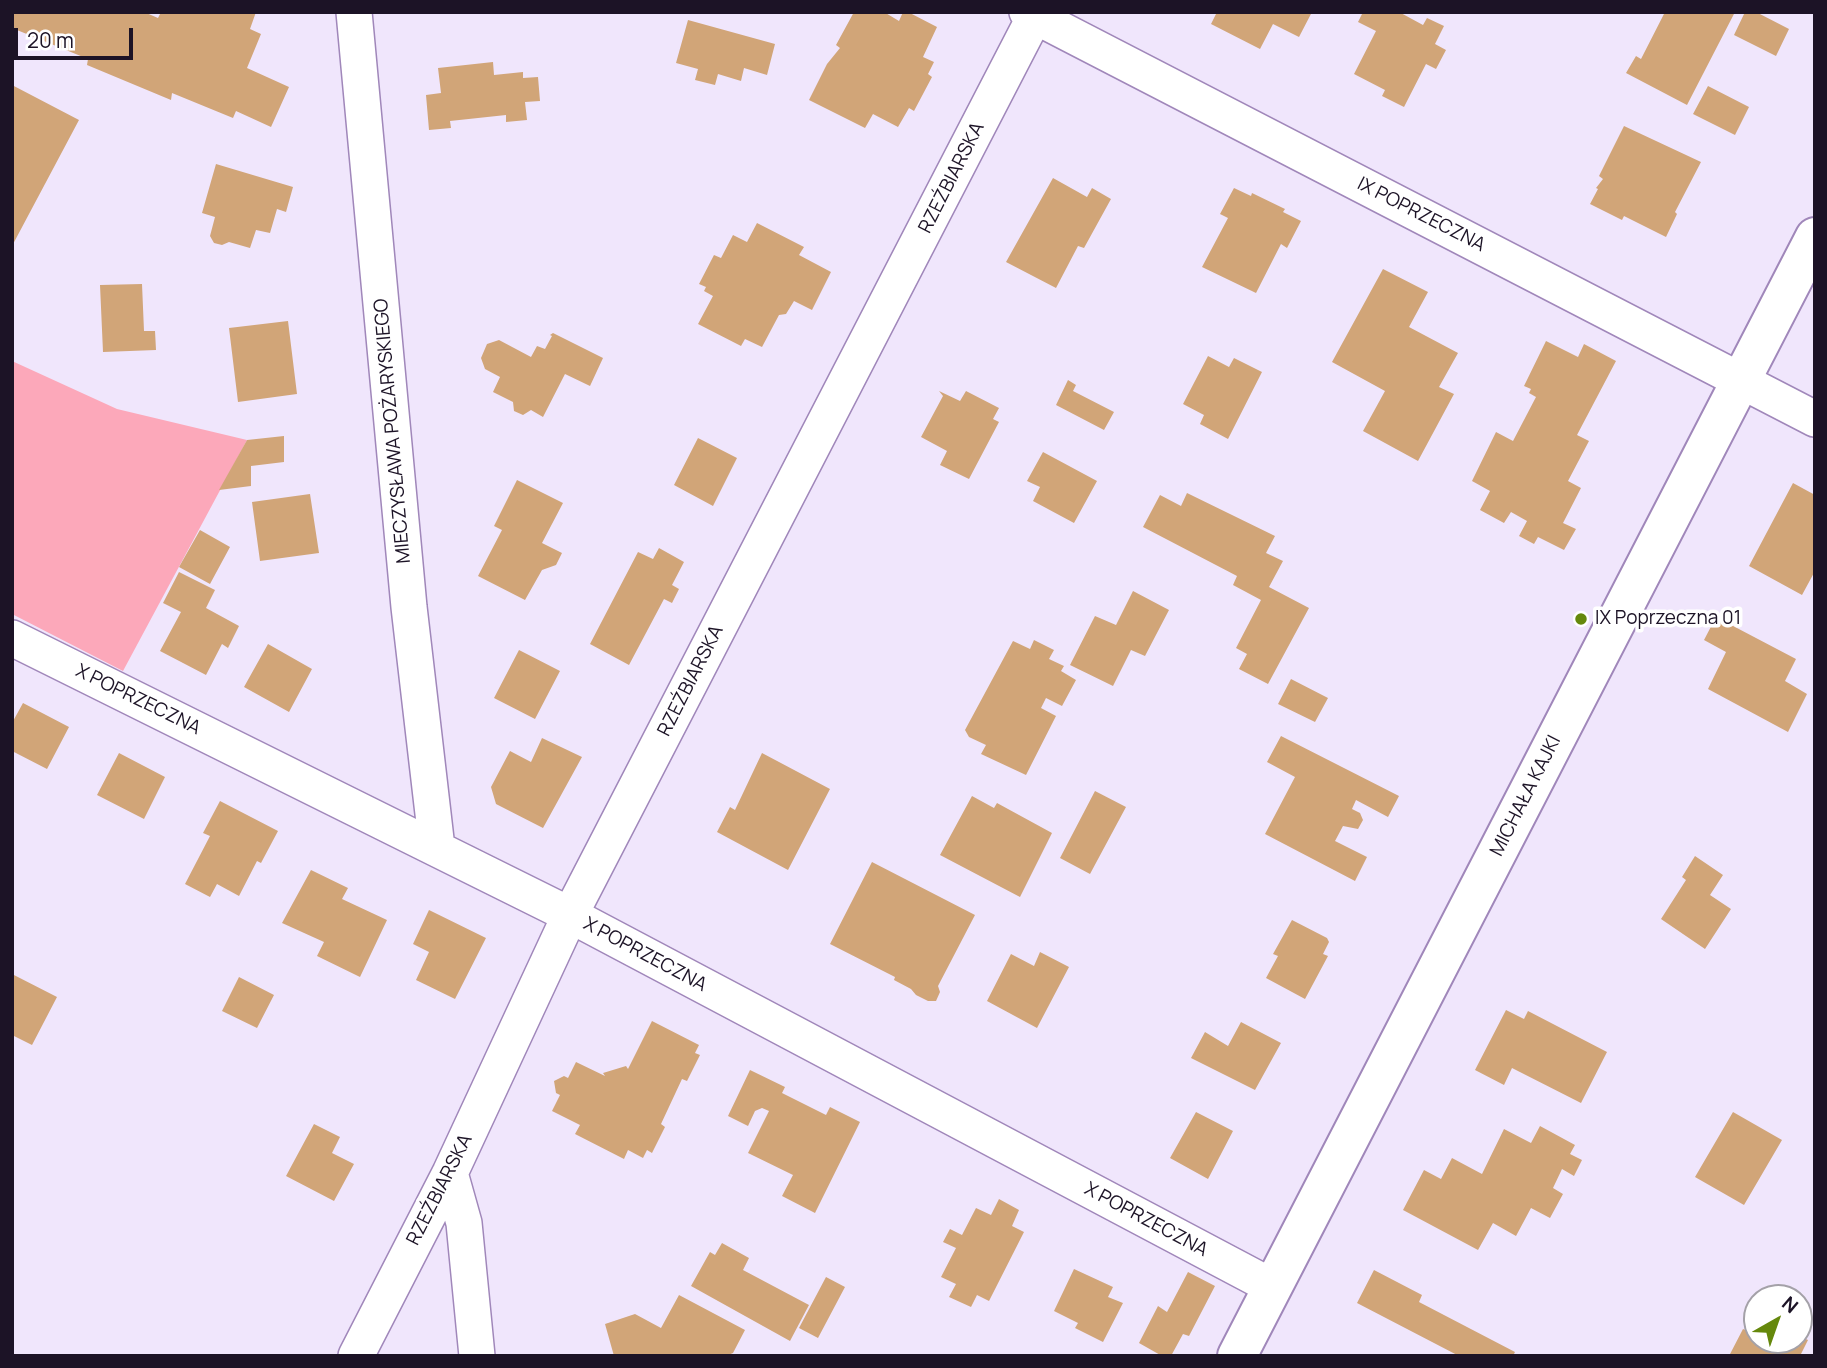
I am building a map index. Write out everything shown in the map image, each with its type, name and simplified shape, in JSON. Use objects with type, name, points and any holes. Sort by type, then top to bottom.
[{"type":"street","name":"MIECZYSŁAWA POŻARYSKIEGO","points":[[354,12],[409,607],[437,848]]},
{"type":"street","name":"IX POPRZECZNA","points":[[1033,14],[1815,419]]},
{"type":"street","name":"RZEŹBIARSKA","points":[[356,1356],[450,1173],[570,915],[1033,14]]},
{"type":"street","name":"MICHAŁA KAJKI","points":[[1237,1356],[1815,237]]},
{"type":"street","name":"X POPRZECZNA","points":[[12,638],[570,915],[1271,1286]]},
{"type":"street","points":[[450,1173],[464,1223],[477,1356]]},
{"type":"shaded area","points":[[12,361],[117,409],[247,440],[123,671],[12,614]]},
{"type":"building","points":[[12,12],[144,12],[158,18],[161,12],[256,12],[250,29],[261,34],[247,68],[289,87],[271,127],[236,111],[233,118],[172,93],[171,100],[87,65],[88,59],[12,28]]},
{"type":"building","points":[[854,12],[884,12],[899,21],[903,12],[908,12],[937,27],[923,57],[934,62],[928,74],[932,77],[914,111],[909,108],[898,127],[873,114],[865,128],[809,100],[827,64],[840,48],[836,45]]},
{"type":"building","points":[[1217,12],[1312,12],[1299,37],[1273,24],[1260,49],[1211,24]]},
{"type":"building","points":[[1363,12],[1399,12],[1423,25],[1427,18],[1444,26],[1435,44],[1446,50],[1436,69],[1426,64],[1404,107],[1382,96],[1385,90],[1354,74],[1376,31],[1358,22]]},
{"type":"building","points":[[1665,12],[1735,12],[1687,105],[1626,73],[1636,56],[1641,59]]},
{"type":"building","points":[[1745,12],[1756,12],[1789,29],[1776,56],[1734,35]]},
{"type":"building","points":[[688,20],[775,44],[767,75],[744,68],[741,81],[718,74],[715,85],[695,80],[698,69],[676,63]]},
{"type":"building","points":[[493,62],[494,75],[523,72],[523,78],[538,77],[540,101],[525,102],[527,120],[506,122],[506,115],[450,121],[451,128],[429,130],[426,95],[441,93],[438,68]]},
{"type":"building","points":[[12,85],[79,120],[12,246]]},
{"type":"building","points":[[1708,86],[1749,107],[1735,135],[1693,114]]},
{"type":"building","points":[[1624,126],[1701,162],[1675,212],[1677,214],[1666,237],[1624,216],[1622,220],[1590,204],[1603,179],[1599,176]]},
{"type":"building","points":[[216,164],[293,187],[286,212],[277,209],[270,233],[256,230],[250,248],[229,242],[222,245],[214,243],[210,236],[215,217],[202,213]]},
{"type":"building","points":[[1053,178],[1087,197],[1092,188],[1111,199],[1084,248],[1078,246],[1056,288],[1006,262]]},
{"type":"building","points":[[1234,188],[1251,196],[1252,193],[1285,209],[1283,212],[1301,221],[1287,248],[1281,244],[1256,293],[1202,267],[1228,218],[1220,214]]},
{"type":"building","points":[[757,223],[804,247],[799,255],[831,272],[812,310],[794,301],[786,314],[779,315],[762,347],[745,339],[741,346],[698,324],[713,296],[704,291],[706,287],[699,284],[714,255],[721,258],[733,235],[747,242]]},
{"type":"building","points":[[1383,269],[1428,292],[1409,327],[1458,353],[1439,387],[1454,394],[1418,461],[1363,431],[1385,391],[1332,362]]},
{"type":"building","points":[[142,284],[144,331],[155,331],[156,350],[103,352],[100,285]]},
{"type":"building","points":[[288,321],[297,394],[238,402],[229,328]]},
{"type":"building","points":[[553,333],[603,358],[590,386],[565,374],[543,417],[531,410],[523,415],[514,411],[513,402],[493,392],[500,377],[485,369],[481,358],[487,344],[499,340],[531,357],[537,346],[545,349]]},
{"type":"building","points":[[1546,341],[1578,357],[1584,344],[1616,361],[1577,435],[1589,441],[1568,481],[1581,488],[1563,523],[1576,529],[1564,550],[1538,537],[1534,544],[1519,536],[1527,521],[1511,512],[1504,523],[1480,510],[1490,491],[1472,481],[1496,432],[1513,441],[1536,397],[1529,393],[1531,389],[1524,386]]},
{"type":"building","points":[[1208,356],[1229,367],[1234,358],[1262,372],[1228,439],[1200,424],[1204,415],[1183,404]]},
{"type":"building","points":[[1068,380],[1076,385],[1073,391],[1114,412],[1104,430],[1056,405]]},
{"type":"building","points":[[939,391],[960,401],[966,391],[999,408],[993,419],[999,422],[969,479],[940,465],[947,451],[921,437],[943,396]]},
{"type":"building","points":[[284,436],[284,462],[251,466],[251,486],[219,490],[247,440]]},
{"type":"building","points":[[698,438],[737,458],[713,506],[674,485]]},
{"type":"building","points":[[1043,452],[1097,481],[1074,523],[1033,501],[1040,487],[1027,481]]},
{"type":"building","points":[[517,480],[563,503],[542,543],[562,553],[556,565],[542,570],[525,600],[478,576],[502,530],[494,526]]},
{"type":"building","points":[[1793,483],[1815,495],[1815,571],[1802,595],[1749,566]]},
{"type":"building","points":[[1187,493],[1275,536],[1266,553],[1283,561],[1269,587],[1309,608],[1268,684],[1239,669],[1247,654],[1236,648],[1261,600],[1233,585],[1237,576],[1143,527],[1160,495],[1181,506]]},
{"type":"building","points":[[310,494],[319,553],[260,561],[252,502]]},
{"type":"building","points":[[200,530],[230,547],[210,584],[179,567]]},
{"type":"building","points":[[659,548],[684,562],[672,585],[679,589],[672,603],[664,599],[629,665],[590,644],[638,552],[653,559]]},
{"type":"building","points":[[179,572],[215,590],[206,608],[239,626],[228,648],[222,644],[206,675],[160,651],[181,612],[163,603]]},
{"type":"building","points":[[1133,591],[1169,610],[1145,656],[1131,650],[1113,686],[1070,665],[1095,616],[1116,625]]},
{"type":"building","points":[[1716,617],[1796,659],[1785,681],[1807,694],[1788,732],[1708,689],[1726,652],[1704,640]]},
{"type":"building","points":[[1034,640],[1054,650],[1049,659],[1064,666],[1061,671],[1076,680],[1062,706],[1046,698],[1041,708],[1056,716],[1026,775],[981,754],[986,745],[969,737],[965,730],[1013,641],[1030,649]]},
{"type":"building","points":[[268,644],[312,669],[289,712],[244,687]]},
{"type":"building","points":[[519,650],[560,671],[535,719],[494,698]]},
{"type":"building","points":[[1291,679],[1328,698],[1315,722],[1278,704]]},
{"type":"building","points":[[23,703],[69,727],[47,769],[12,751],[12,723]]},
{"type":"building","points":[[1281,736],[1399,796],[1388,817],[1356,800],[1352,809],[1360,813],[1363,820],[1358,829],[1343,826],[1335,841],[1367,857],[1355,881],[1265,834],[1295,777],[1267,762]]},
{"type":"building","points":[[542,738],[582,757],[543,828],[496,804],[491,787],[510,751],[531,762]]},
{"type":"building","points":[[119,753],[165,777],[144,819],[97,795]]},
{"type":"building","points":[[762,753],[830,789],[788,870],[717,832],[730,807],[735,810]]},
{"type":"building","points":[[1095,791],[1126,807],[1090,874],[1060,858]]},
{"type":"building","points":[[972,796],[994,808],[997,803],[1052,833],[1020,897],[940,855]]},
{"type":"building","points":[[220,801],[278,831],[261,863],[257,861],[239,896],[217,884],[210,897],[185,884],[210,836],[203,833]]},
{"type":"building","points":[[1695,856],[1723,875],[1710,895],[1731,909],[1705,949],[1661,919],[1686,880],[1682,877]]},
{"type":"building","points":[[872,862],[975,915],[938,986],[940,992],[936,1001],[928,1001],[916,995],[911,989],[894,980],[895,977],[830,944]]},
{"type":"building","points":[[311,870],[348,888],[342,899],[387,920],[360,977],[317,956],[324,942],[282,923]]},
{"type":"building","points":[[429,910],[486,938],[455,999],[416,980],[429,952],[413,944]]},
{"type":"building","points":[[1292,920],[1327,938],[1329,942],[1323,954],[1328,956],[1305,999],[1266,978],[1278,956],[1273,954]]},
{"type":"building","points":[[1040,952],[1069,967],[1037,1028],[987,1001],[1011,954],[1034,966]]},
{"type":"building","points":[[12,974],[57,997],[32,1045],[12,1035]]},
{"type":"building","points":[[239,977],[274,995],[257,1028],[222,1011]]},
{"type":"building","points":[[1506,1010],[1524,1019],[1528,1011],[1607,1052],[1581,1103],[1512,1068],[1504,1085],[1475,1070]]},
{"type":"building","points":[[652,1021],[699,1045],[695,1053],[700,1055],[687,1081],[682,1079],[661,1124],[665,1127],[652,1153],[647,1150],[643,1158],[628,1150],[624,1159],[575,1134],[580,1125],[552,1111],[560,1095],[556,1093],[554,1081],[564,1076],[568,1078],[576,1062],[605,1076],[603,1073],[626,1066],[628,1069]]},
{"type":"building","points":[[1241,1022],[1281,1043],[1255,1090],[1191,1058],[1205,1032],[1228,1046]]},
{"type":"building","points":[[750,1070],[785,1087],[782,1093],[826,1115],[830,1107],[860,1122],[815,1213],[782,1196],[793,1175],[748,1153],[769,1111],[762,1108],[755,1111],[748,1126],[728,1116]]},
{"type":"building","points":[[1196,1112],[1233,1131],[1208,1179],[1170,1158]]},
{"type":"building","points":[[1733,1112],[1782,1140],[1744,1205],[1695,1177]]},
{"type":"building","points":[[314,1124],[340,1137],[332,1153],[354,1164],[334,1201],[286,1176]]},
{"type":"building","points":[[1540,1126],[1575,1145],[1570,1154],[1582,1160],[1574,1176],[1562,1169],[1553,1188],[1563,1194],[1550,1218],[1531,1208],[1516,1236],[1493,1223],[1478,1250],[1403,1210],[1424,1170],[1441,1179],[1452,1158],[1482,1174],[1504,1129],[1531,1143]]},
{"type":"building","points":[[999,1199],[1019,1210],[1012,1226],[1024,1232],[989,1301],[977,1295],[971,1307],[949,1297],[956,1284],[941,1277],[956,1248],[943,1242],[950,1229],[962,1235],[976,1208],[991,1215]]},
{"type":"building","points":[[722,1243],[749,1258],[743,1270],[809,1305],[790,1341],[691,1286],[710,1252],[715,1255]]},
{"type":"building","points":[[1074,1269],[1113,1287],[1108,1297],[1123,1303],[1103,1342],[1075,1328],[1078,1323],[1054,1311]]},
{"type":"building","points":[[1374,1270],[1422,1295],[1419,1302],[1515,1352],[1513,1356],[1459,1356],[1357,1303]]},
{"type":"building","points":[[1188,1272],[1215,1286],[1189,1336],[1183,1334],[1171,1356],[1162,1356],[1139,1343],[1158,1306],[1167,1312]]},
{"type":"building","points":[[826,1277],[845,1287],[818,1338],[799,1328]]},
{"type":"building","points":[[679,1295],[745,1330],[733,1353],[726,1356],[614,1356],[605,1324],[635,1314],[661,1328]]},
{"type":"building","points":[[1743,1329],[1743,1354],[1801,1354],[1800,1356],[1729,1356]]},
{"type":"place","name":"IX Poprzeczna 01","points":[[1581,619]]}]
